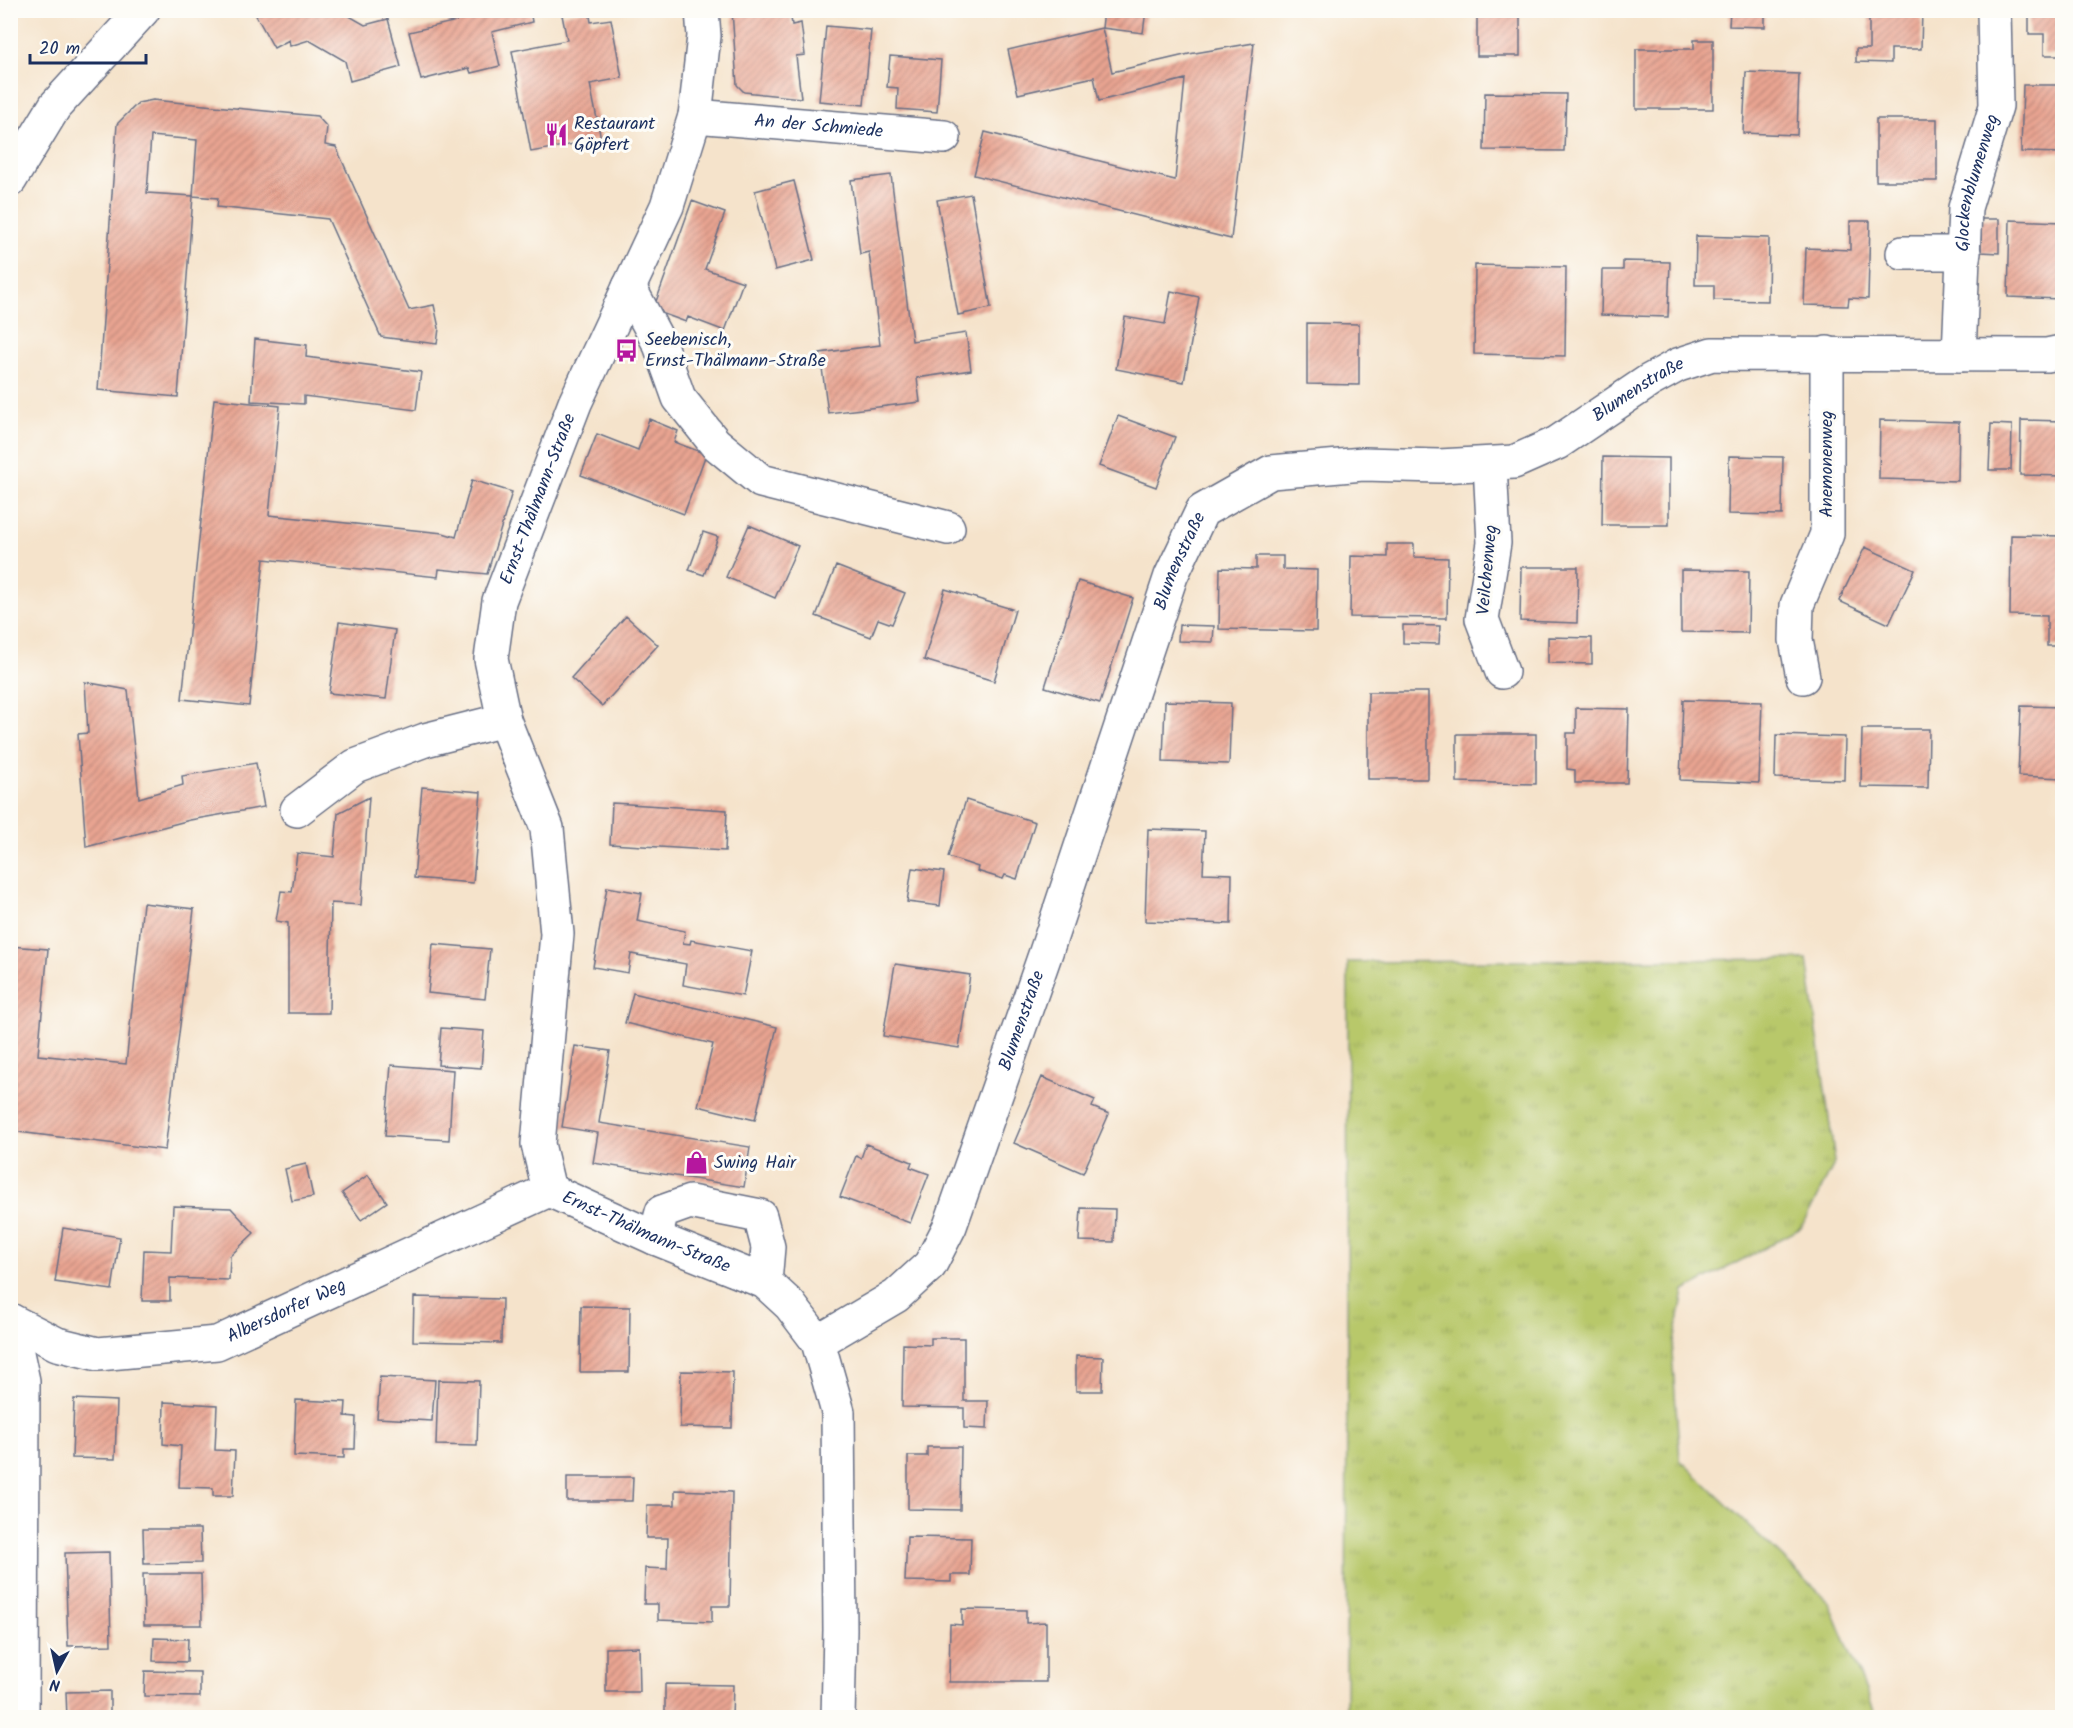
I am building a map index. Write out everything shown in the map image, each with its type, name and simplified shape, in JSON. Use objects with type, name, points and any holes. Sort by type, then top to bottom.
[{"type":"street","points":[[10,180],[55,106],[143,10]]},
{"type":"street","name":"Ernst-Thälmann-Straße","points":[[702,10],[704,36],[695,116],[667,206],[575,403],[499,601],[491,659],[504,720],[547,828],[557,934],[538,1144],[549,1190],[655,1238],[765,1282],[790,1305],[818,1342],[838,1412],[840,1630],[838,1718]]},
{"type":"street","name":"Glockenblumenweg","points":[[1959,355],[1965,208],[1996,106],[1994,10]]},
{"type":"street","name":"An der Schmiede","points":[[695,116],[944,137]]},
{"type":"street","points":[[1903,253],[1964,253]]},
{"type":"street","points":[[629,287],[660,345],[679,398],[715,444],[761,481],[948,528]]},
{"type":"street","name":"Blumenstraße","points":[[818,1342],[896,1296],[930,1265],[950,1226],[1046,952],[1171,576],[1203,511],[1271,472],[1364,464],[1514,462],[1557,443],[1649,381],[1678,365],[1712,354],[2048,355],[2062,352]]},
{"type":"street","name":"Anemonenweg","points":[[1803,677],[1796,640],[1797,605],[1827,534],[1827,353]]},
{"type":"street","name":"Veilchenweg","points":[[1490,464],[1494,543],[1482,620],[1502,672]]},
{"type":"street","points":[[297,810],[355,766],[424,740],[504,720]]},
{"type":"street","name":"Albersdorfer Weg","points":[[11,1320],[57,1344],[98,1354],[217,1343],[549,1190]]},
{"type":"street","points":[[655,1238],[662,1212],[690,1202],[760,1216],[768,1247],[765,1282]]},
{"type":"street","points":[[11,1320],[23,1381],[22,1718]]},
{"type":"green space","points":[[1807,959],[1835,1162],[1801,1228],[1684,1291],[1672,1353],[1680,1460],[1829,1602],[1877,1717],[1346,1717],[1348,962]]},
{"type":"building","points":[[253,10],[339,10],[365,25],[388,19],[401,67],[350,81],[345,61],[309,40],[290,46],[289,40],[274,48]]},
{"type":"building","points":[[455,10],[530,10],[532,22],[492,32],[500,66],[471,73],[469,68],[421,80],[409,32],[457,21]]},
{"type":"building","points":[[589,10],[591,22],[611,19],[622,78],[590,84],[601,139],[531,152],[512,51],[567,40],[562,15]]},
{"type":"building","points":[[732,10],[790,10],[792,25],[801,23],[805,55],[796,56],[801,98],[744,92],[737,85]]},
{"type":"building","points":[[1104,10],[1146,10],[1143,33],[1102,28]]},
{"type":"building","points":[[1477,10],[1520,10],[1520,56],[1477,56]]},
{"type":"building","points":[[1730,10],[1765,10],[1765,27],[1729,26]]},
{"type":"building","points":[[1869,10],[1922,10],[1921,49],[1891,49],[1891,63],[1856,62],[1856,49],[1869,49]]},
{"type":"building","points":[[2029,10],[2062,10],[2062,55],[2044,55],[2044,34],[2029,34]]},
{"type":"building","points":[[826,26],[871,30],[864,105],[819,101]]},
{"type":"building","points":[[1102,28],[1112,72],[1189,54],[1254,43],[1231,239],[974,175],[985,132],[1175,180],[1185,79],[1099,101],[1094,77],[1018,94],[1008,50]]},
{"type":"building","points":[[1694,40],[1713,40],[1713,109],[1636,109],[1636,49],[1694,49]]},
{"type":"building","points":[[890,56],[941,60],[937,112],[897,109],[898,88],[887,87]]},
{"type":"building","points":[[1746,72],[1799,74],[1797,135],[1743,133]]},
{"type":"building","points":[[2023,85],[2062,85],[2062,153],[2021,152]]},
{"type":"building","points":[[1485,93],[1566,94],[1564,151],[1484,150]]},
{"type":"building","points":[[153,100],[317,116],[327,127],[325,145],[336,147],[409,310],[434,305],[439,328],[437,344],[381,337],[328,219],[217,207],[218,198],[193,196],[178,397],[98,390],[117,124],[138,103]],"holes":[[[151,136],[197,140],[193,196],[147,193]]]},
{"type":"building","points":[[1876,119],[1937,119],[1937,181],[1876,181]]},
{"type":"building","points":[[891,175],[912,341],[966,333],[971,370],[917,378],[920,402],[828,413],[820,353],[880,345],[869,252],[860,254],[851,180]]},
{"type":"building","points":[[794,181],[814,260],[775,270],[755,191]]},
{"type":"building","points":[[971,194],[991,308],[958,315],[937,200]]},
{"type":"building","points":[[692,201],[725,213],[705,269],[743,282],[725,331],[688,317],[686,322],[653,310]]},
{"type":"building","points":[[1981,219],[1999,219],[1999,253],[1981,252]]},
{"type":"building","points":[[2010,220],[2062,222],[2062,299],[2008,297]]},
{"type":"building","points":[[1850,221],[1870,221],[1868,299],[1849,298],[1848,306],[1804,305],[1806,248],[1850,250]]},
{"type":"building","points":[[1696,236],[1769,238],[1768,301],[1714,300],[1714,285],[1695,285]]},
{"type":"building","points":[[1623,261],[1670,262],[1668,317],[1601,315],[1602,270],[1623,270]]},
{"type":"building","points":[[1475,265],[1566,267],[1565,356],[1474,354]]},
{"type":"building","points":[[1171,291],[1199,297],[1184,382],[1116,369],[1125,317],[1165,324]]},
{"type":"building","points":[[1307,323],[1359,324],[1359,385],[1307,384]]},
{"type":"building","points":[[255,339],[307,345],[306,357],[421,372],[416,410],[304,396],[304,404],[251,401]]},
{"type":"building","points":[[214,399],[280,406],[269,515],[443,533],[456,537],[472,480],[512,492],[487,574],[439,569],[438,577],[264,559],[249,706],[182,699]]},
{"type":"building","points":[[1118,416],[1175,437],[1156,487],[1099,466]]},
{"type":"building","points":[[649,419],[678,431],[674,442],[706,454],[684,514],[581,475],[597,434],[638,450]]},
{"type":"building","points":[[1880,420],[1959,422],[1958,481],[1879,479]]},
{"type":"building","points":[[2021,420],[2062,421],[2062,476],[2020,475]]},
{"type":"building","points":[[1991,424],[2012,425],[2011,470],[1989,470]]},
{"type":"building","points":[[1729,456],[1783,457],[1782,515],[1728,514]]},
{"type":"building","points":[[1603,457],[1669,458],[1669,525],[1602,525]]},
{"type":"building","points":[[749,525],[798,546],[775,598],[726,577]]},
{"type":"building","points":[[703,532],[718,537],[704,575],[689,570]]},
{"type":"building","points":[[2011,535],[2062,536],[2062,646],[2047,646],[2047,616],[2010,615]]},
{"type":"building","points":[[1387,544],[1414,544],[1414,557],[1448,558],[1447,618],[1350,617],[1351,556],[1387,557]]},
{"type":"building","points":[[1865,547],[1915,570],[1889,624],[1839,601]]},
{"type":"building","points":[[1256,556],[1283,556],[1283,569],[1317,570],[1316,631],[1219,629],[1220,568],[1256,569]]},
{"type":"building","points":[[836,566],[905,593],[892,624],[878,619],[871,637],[816,616]]},
{"type":"building","points":[[1521,567],[1578,567],[1577,623],[1520,621]]},
{"type":"building","points":[[1681,570],[1749,571],[1748,633],[1681,632]]},
{"type":"building","points":[[1078,581],[1133,598],[1100,703],[1045,687]]},
{"type":"building","points":[[945,589],[1015,610],[994,681],[924,660]]},
{"type":"building","points":[[626,616],[658,645],[602,706],[571,678]]},
{"type":"building","points":[[339,622],[395,630],[386,699],[329,693]]},
{"type":"building","points":[[1179,625],[1214,626],[1213,642],[1178,641]]},
{"type":"building","points":[[1403,625],[1440,626],[1439,644],[1403,643]]},
{"type":"building","points":[[1548,637],[1592,638],[1592,664],[1548,663]]},
{"type":"building","points":[[85,682],[128,690],[139,798],[183,785],[182,776],[256,763],[264,807],[190,820],[86,847],[78,734],[88,733]]},
{"type":"building","points":[[1368,692],[1428,692],[1428,779],[1368,779]]},
{"type":"building","points":[[1683,700],[1762,702],[1759,783],[1680,780]]},
{"type":"building","points":[[1165,701],[1231,703],[1229,764],[1163,762]]},
{"type":"building","points":[[2021,706],[2062,707],[2062,778],[2018,776]]},
{"type":"building","points":[[1576,708],[1629,709],[1627,783],[1575,783],[1575,770],[1567,769],[1567,733],[1576,733]]},
{"type":"building","points":[[1862,729],[1929,729],[1928,788],[1861,787]]},
{"type":"building","points":[[1457,734],[1536,734],[1536,784],[1457,782]]},
{"type":"building","points":[[1776,735],[1845,737],[1844,780],[1775,778]]},
{"type":"building","points":[[422,787],[481,792],[473,883],[414,878]]},
{"type":"building","points":[[369,797],[361,905],[331,903],[329,1013],[288,1013],[288,923],[276,921],[281,891],[292,892],[297,853],[334,857],[338,813]]},
{"type":"building","points":[[966,800],[1035,822],[1017,879],[1005,875],[1003,879],[977,871],[978,867],[948,857]]},
{"type":"building","points":[[612,803],[727,810],[725,851],[610,844]]},
{"type":"building","points":[[1148,829],[1205,831],[1203,873],[1232,874],[1231,924],[1145,921]]},
{"type":"building","points":[[912,868],[944,872],[940,906],[907,902]]},
{"type":"building","points":[[607,887],[642,893],[637,921],[685,931],[683,943],[690,944],[691,940],[752,951],[743,996],[683,985],[686,964],[631,954],[628,973],[593,967]]},
{"type":"building","points":[[143,903],[194,909],[165,1150],[10,1131],[10,946],[48,949],[38,1055],[126,1064]]},
{"type":"building","points":[[433,944],[490,949],[485,999],[428,993]]},
{"type":"building","points":[[895,964],[970,975],[959,1048],[883,1036]]},
{"type":"building","points":[[633,993],[777,1027],[755,1120],[698,1106],[713,1044],[625,1023]]},
{"type":"building","points":[[441,1028],[484,1031],[481,1068],[438,1065]]},
{"type":"building","points":[[575,1046],[610,1051],[599,1123],[750,1147],[744,1187],[593,1163],[598,1133],[562,1127]]},
{"type":"building","points":[[391,1065],[453,1070],[449,1140],[385,1136]]},
{"type":"building","points":[[1042,1077],[1095,1100],[1092,1107],[1109,1114],[1083,1173],[1014,1143]]},
{"type":"building","points":[[866,1144],[912,1162],[910,1167],[929,1174],[910,1223],[840,1197],[856,1156],[861,1158]]},
{"type":"building","points":[[306,1164],[313,1197],[292,1201],[285,1169]]},
{"type":"building","points":[[368,1175],[387,1202],[361,1220],[342,1193]]},
{"type":"building","points":[[173,1206],[231,1208],[254,1233],[230,1256],[229,1280],[170,1278],[170,1301],[142,1301],[144,1250],[171,1251]]},
{"type":"building","points":[[1081,1208],[1115,1209],[1114,1242],[1079,1241]]},
{"type":"building","points":[[63,1228],[120,1237],[112,1290],[55,1282]]},
{"type":"building","points":[[414,1297],[502,1299],[501,1343],[413,1341]]},
{"type":"building","points":[[581,1306],[630,1307],[629,1372],[580,1372]]},
{"type":"building","points":[[931,1338],[964,1338],[964,1401],[988,1401],[987,1429],[964,1428],[964,1408],[902,1407],[903,1344],[931,1345]]},
{"type":"building","points":[[1076,1356],[1103,1357],[1102,1391],[1076,1391]]},
{"type":"building","points":[[681,1371],[733,1372],[732,1428],[680,1427]]},
{"type":"building","points":[[380,1377],[435,1380],[432,1421],[377,1418]]},
{"type":"building","points":[[438,1380],[479,1381],[477,1446],[436,1445]]},
{"type":"building","points":[[74,1399],[117,1401],[115,1459],[72,1458]]},
{"type":"building","points":[[296,1400],[346,1402],[345,1416],[356,1417],[355,1449],[344,1449],[344,1458],[294,1456]]},
{"type":"building","points":[[164,1402],[217,1405],[215,1450],[235,1451],[233,1496],[213,1496],[213,1488],[179,1487],[181,1446],[163,1444]]},
{"type":"building","points":[[927,1447],[961,1447],[960,1510],[908,1509],[908,1456],[927,1456]]},
{"type":"building","points":[[567,1477],[633,1477],[632,1501],[567,1501]]},
{"type":"building","points":[[675,1490],[732,1492],[730,1606],[712,1606],[712,1622],[658,1620],[658,1604],[644,1604],[645,1568],[667,1569],[668,1538],[646,1538],[647,1505],[675,1505]]},
{"type":"building","points":[[143,1529],[200,1529],[201,1563],[144,1564]]},
{"type":"building","points":[[907,1537],[971,1538],[970,1575],[951,1575],[951,1582],[905,1581]]},
{"type":"building","points":[[109,1552],[111,1645],[68,1646],[65,1553]]},
{"type":"building","points":[[143,1574],[201,1574],[202,1625],[144,1625]]},
{"type":"building","points":[[962,1609],[1026,1610],[1026,1623],[1046,1622],[1046,1682],[949,1682],[950,1624],[962,1625]]},
{"type":"building","points":[[154,1638],[188,1639],[187,1662],[153,1661]]},
{"type":"building","points":[[639,1647],[640,1692],[606,1692],[606,1648]]},
{"type":"building","points":[[145,1671],[200,1672],[200,1697],[144,1696]]},
{"type":"building","points":[[665,1684],[733,1685],[732,1718],[665,1717]]},
{"type":"building","points":[[110,1691],[110,1718],[67,1718],[66,1692]]},
{"type":"place","name":"Restaurant Göpfert","points":[[556,134]]},
{"type":"place","name":"Seebenisch, Ernst-Thälmann-Straße","points":[[627,350]]},
{"type":"place","name":"Swing Hair","points":[[696,1163]]}]
